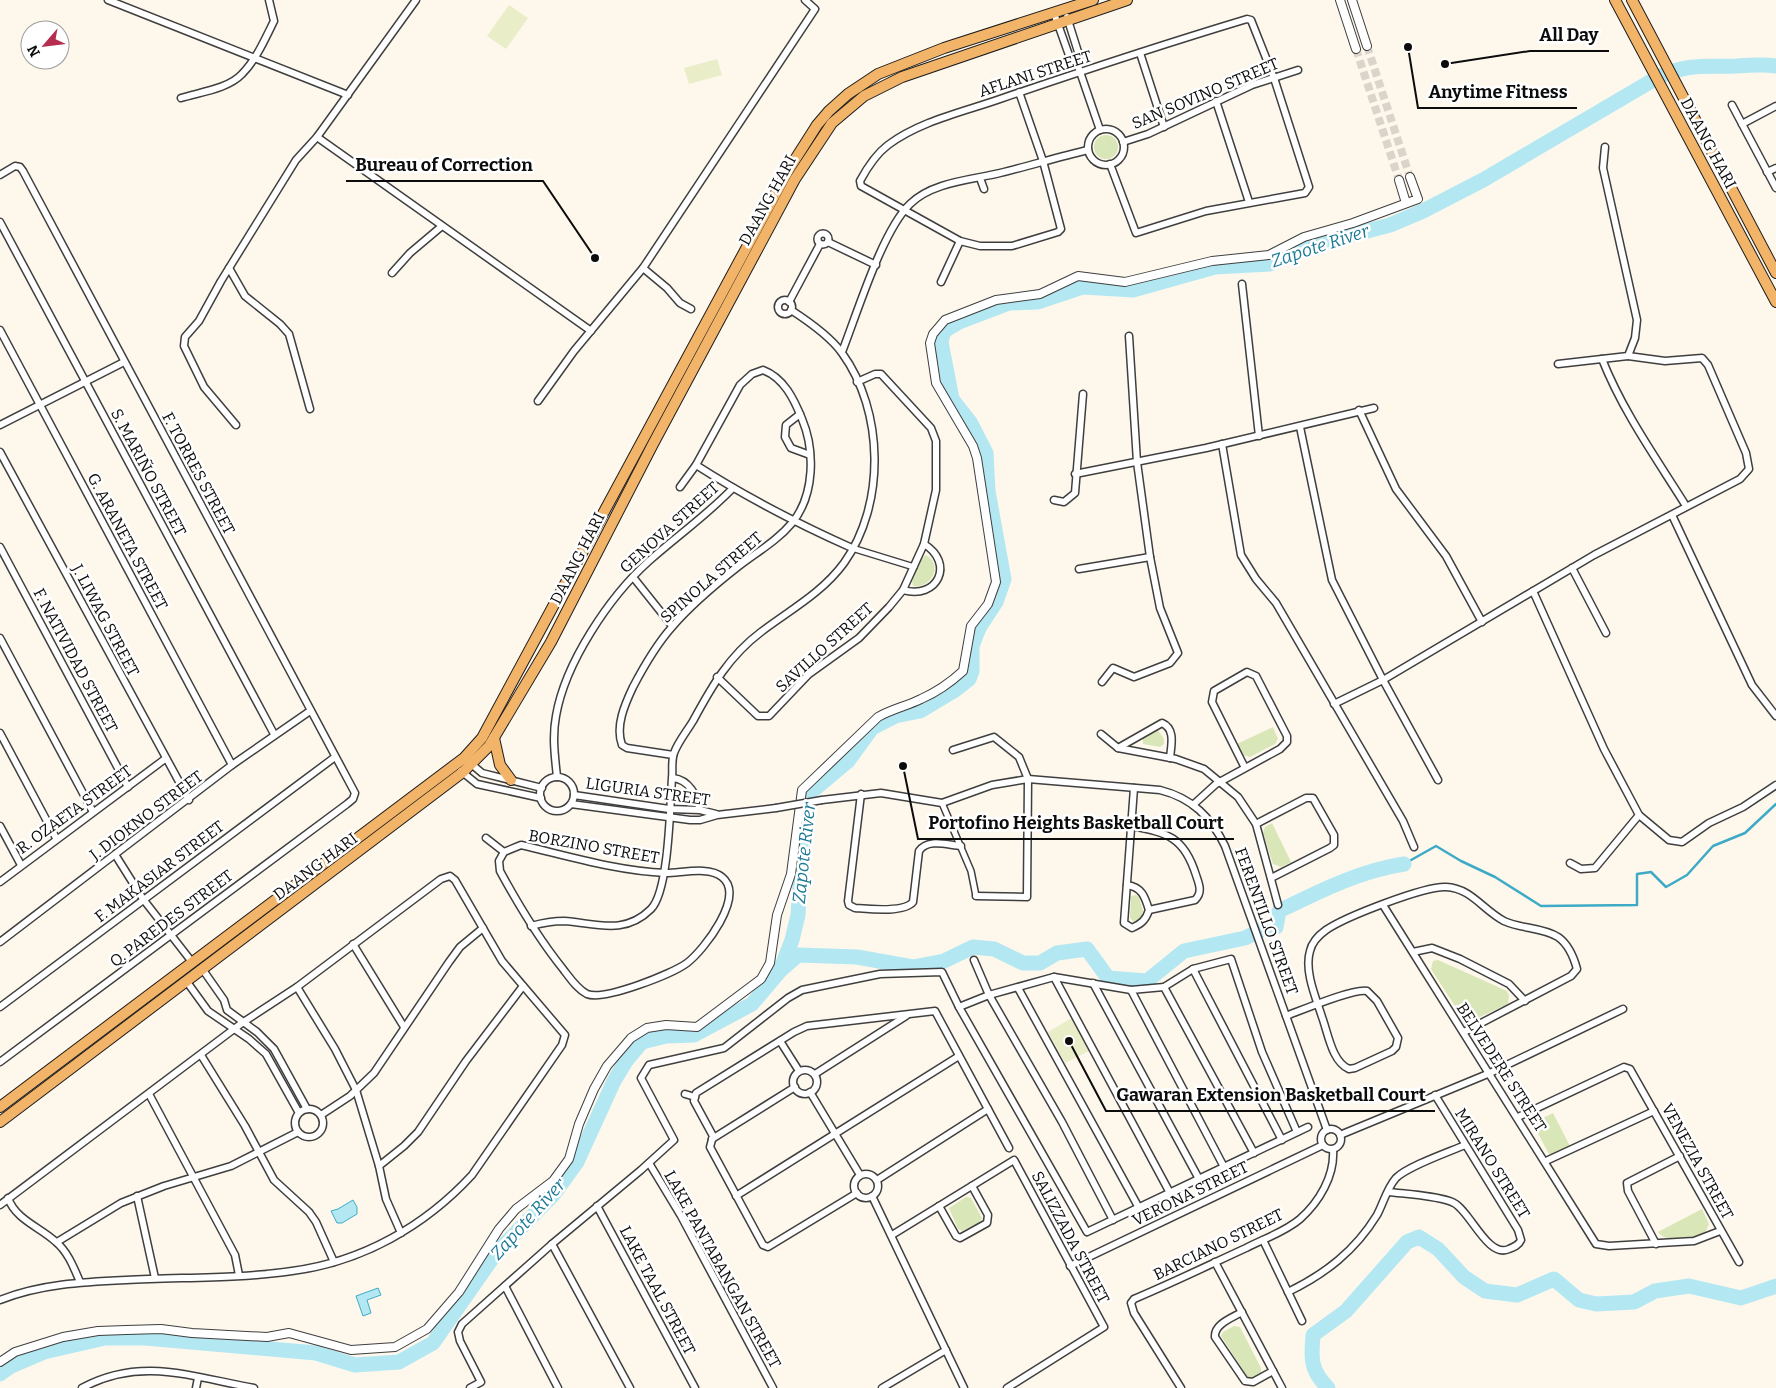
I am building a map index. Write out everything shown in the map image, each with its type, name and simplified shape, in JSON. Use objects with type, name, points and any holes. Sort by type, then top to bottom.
[{"type":"main road","name":"DAANG HARI","points":[[0,1122],[472,766],[494,738],[551,642],[648,442],[789,169],[817,125],[829,111],[848,94],[885,71],[944,48],[1093,0]]},
{"type":"main road","name":"DAANG HARI","points":[[0,1107],[464,758],[486,731],[795,179],[832,124],[864,96],[902,77],[1127,0]]},
{"type":"main road","name":"DAANG HARI","points":[[1615,0],[1776,302]]},
{"type":"main road","name":"DAANG HARI","points":[[1632,0],[1776,273]]},
{"type":"main road","points":[[494,738],[500,765],[511,780]]},
{"type":"street","points":[[108,0],[348,94]]},
{"type":"street","points":[[181,98],[223,86],[242,75],[254,58],[274,21],[269,0]]},
{"type":"street","points":[[236,425],[204,387],[184,342],[199,321],[229,268],[296,160],[317,137],[416,0]]},
{"type":"street","points":[[538,401],[591,331],[643,268],[815,9],[805,0]]},
{"type":"street","points":[[1340,0],[1356,48]]},
{"type":"street","points":[[1352,0],[1367,46]]},
{"type":"street","points":[[1065,9],[1079,55],[1079,69],[1100,130]]},
{"type":"street","points":[[1054,13],[1070,58],[1079,69]]},
{"type":"street","name":"AFLANI STREET","points":[[904,210],[864,189],[860,181],[876,157],[888,145],[916,128],[1079,69],[1140,53],[1247,19],[1254,22],[1274,78]]},
{"type":"street","points":[[1140,53],[1164,126]]},
{"type":"street","name":"SAN SOVINO STREET","points":[[1122,142],[1164,126],[1274,78],[1298,70]]},
{"type":"street","points":[[1110,164],[1136,233],[1199,212],[1305,193],[1309,187],[1274,78]]},
{"type":"street","points":[[904,210],[960,241],[980,246],[1012,246],[1058,232],[1060,223],[1043,161],[1019,92]]},
{"type":"street","points":[[1216,102],[1249,202]]},
{"type":"street","points":[[1732,105],[1776,188]]},
{"type":"street","points":[[1742,124],[1776,106]]},
{"type":"street","points":[[1100,130],[1114,131],[1122,142],[1121,155],[1110,164],[1096,162],[1088,150],[1090,138],[1100,130]]},
{"type":"street","points":[[317,137],[591,331]]},
{"type":"street","points":[[1605,147],[1603,168],[1637,320],[1635,338],[1628,356]]},
{"type":"street","points":[[842,352],[876,265],[904,210],[922,195],[936,189],[1088,150]]},
{"type":"street","name":"F. TORRES STREET","points":[[0,175],[15,166],[20,167],[355,793]]},
{"type":"street","points":[[1767,172],[1776,168]]},
{"type":"street","points":[[0,1362],[15,1352],[35,1345],[98,1331],[161,1329],[192,1333],[267,1337],[289,1333],[351,1350],[373,1350],[395,1347],[427,1329],[459,1292],[498,1229],[516,1209],[553,1181],[569,1159],[579,1124],[594,1089],[607,1066],[631,1038],[647,1028],[697,1027],[761,979],[766,972],[777,915],[791,874],[802,790],[878,717],[891,710],[921,700],[950,682],[963,671],[971,626],[994,594],[996,573],[977,458],[973,446],[936,383],[930,352],[933,334],[945,320],[966,311],[996,300],[1040,294],[1078,276],[1125,282],[1212,261],[1264,256],[1304,237],[1353,223],[1418,199],[1410,177]]},
{"type":"street","points":[[980,178],[984,189]]},
{"type":"street","points":[[1399,180],[1406,203]]},
{"type":"street","name":"S. MARIÑO STREET","points":[[0,222],[274,734]]},
{"type":"street","points":[[392,273],[410,253],[442,226]]},
{"type":"street","points":[[486,838],[504,852],[499,861],[500,871],[531,926],[565,921],[606,927],[630,921],[653,907],[661,893],[665,872],[674,755],[716,677],[744,646],[816,593],[844,562],[866,515],[873,470],[872,425],[857,382],[842,352],[791,310],[789,302],[820,244],[818,238],[822,234],[828,237],[828,242]]},
{"type":"street","points":[[942,282],[960,241]]},
{"type":"street","points":[[820,244],[828,242],[876,265]]},
{"type":"street","points":[[229,268],[245,296],[280,324],[289,334],[310,408]]},
{"type":"street","points":[[643,268],[667,288],[680,303],[691,309]]},
{"type":"street","points":[[1242,284],[1259,436]]},
{"type":"street","points":[[789,302],[783,300],[778,307],[784,314],[791,310]]},
{"type":"street","name":"G. ARANETA STREET","points":[[0,330],[232,765]]},
{"type":"street","points":[[1102,682],[1113,668],[1134,677],[1170,663],[1178,653],[1160,608],[1150,557],[1137,462],[1129,336]]},
{"type":"street","points":[[1334,704],[1383,680],[1572,568],[1740,479],[1749,469],[1746,453],[1708,365],[1702,358],[1665,360],[1628,356],[1558,364]]},
{"type":"street","points":[[1602,359],[1613,388],[1686,506]]},
{"type":"street","points":[[0,425],[124,362]]},
{"type":"street","points":[[680,487],[696,464],[740,385],[752,374],[763,370],[779,379],[794,400],[809,441],[811,470],[809,483],[793,522]]},
{"type":"street","name":"SAVILLO STREET","points":[[716,677],[752,712],[764,718],[769,716],[809,674],[859,638],[903,590],[924,544],[936,490],[934,434],[881,374],[875,374],[857,382]]},
{"type":"street","points":[[1054,500],[1064,502],[1075,494],[1075,474],[1083,394]]},
{"type":"street","points":[[1075,474],[1300,427],[1359,410],[1374,408]]},
{"type":"street","points":[[1359,410],[1396,489],[1446,556],[1482,622]]},
{"type":"street","points":[[800,414],[786,425],[784,437],[791,448],[810,455]]},
{"type":"street","points":[[1300,427],[1332,580],[1383,680],[1438,780]]},
{"type":"street","points":[[1222,444],[1242,555],[1256,579],[1276,603],[1403,821],[1414,847]]},
{"type":"street","name":"J. LIWAG STREET","points":[[0,452],[165,759],[189,800]]},
{"type":"street","points":[[696,464],[733,488],[793,522],[852,548],[914,566]]},
{"type":"street","name":"GENOVA STREET","points":[[557,778],[554,744],[556,716],[566,685],[595,626],[633,577],[709,513],[733,488]]},
{"type":"street","points":[[1672,515],[1752,685],[1776,716]]},
{"type":"street","name":"SPINOLA STREET","points":[[674,755],[627,748],[622,745],[619,730],[627,699],[652,653],[672,626],[793,522]]},
{"type":"street","points":[[903,590],[919,592],[927,590],[938,579],[940,563],[937,556],[924,544]]},
{"type":"street","name":"F. NATIVIDAD STREET","points":[[0,547],[128,787]]},
{"type":"street","points":[[1078,569],[1150,557]]},
{"type":"street","points":[[1572,568],[1606,633]]},
{"type":"street","points":[[633,577],[672,626]]},
{"type":"street","points":[[1534,591],[1604,749],[1639,815],[1669,840],[1682,842],[1709,823],[1743,807],[1776,785]]},
{"type":"street","points":[[0,638],[93,812]]},
{"type":"street","points":[[1193,805],[1220,781],[1245,768],[1280,749],[1287,742],[1287,736],[1256,676],[1247,672],[1214,691],[1212,702],[1245,768]]},
{"type":"street","name":"J. DIOKNO STREET","points":[[0,942],[116,856],[232,765],[274,734],[310,711]]},
{"type":"street","points":[[1118,748],[1162,723],[1166,725],[1172,736],[1170,758]]},
{"type":"street","points":[[0,733],[56,838]]},
{"type":"street","points":[[1101,734],[1118,748],[1170,758],[1204,769],[1220,781],[1245,806],[1256,824],[1278,905]]},
{"type":"street","points":[[942,803],[971,870],[976,896],[1027,897],[1028,779],[1019,757],[994,736],[953,750]]},
{"type":"street","name":"F. MAKASIAR STREET","points":[[0,1007],[335,757]]},
{"type":"street","points":[[464,758],[482,773],[542,788]]},
{"type":"street","name":"R. OZAETA STREET","points":[[0,882],[56,838],[165,759]]},
{"type":"street","points":[[455,765],[477,784],[541,798],[551,810],[562,811],[571,804],[574,795],[569,782],[557,778],[548,780],[542,788],[541,798]]},
{"type":"street","points":[[672,778],[683,781],[690,787],[700,810]]},
{"type":"street","name":"FERENTILLO STREET","points":[[1028,779],[1171,792],[1193,805],[1211,820],[1262,946],[1327,1130]]},
{"type":"street","name":"LIGURIA STREET","points":[[571,804],[669,818],[700,820],[717,815],[776,808],[861,794],[880,793],[942,803],[1007,780],[1028,779]]},
{"type":"street","points":[[1127,885],[1135,886],[1142,891],[1149,910],[1144,921],[1132,928],[1127,926],[1123,920],[1134,788]]},
{"type":"street","name":"Q. PAREDES STREET","points":[[0,1062],[347,804],[353,799],[355,793]]},
{"type":"street","points":[[861,794],[849,905],[855,908],[906,908],[913,902],[919,851],[922,847],[932,843],[961,846]]},
{"type":"street","name":"LIGURIA STREET","points":[[574,795],[669,808],[700,810],[717,815]]},
{"type":"street","points":[[1256,824],[1306,798],[1313,798],[1334,834],[1334,845],[1330,848],[1271,878]]},
{"type":"street","points":[[1570,863],[1581,869],[1595,868],[1639,815]]},
{"type":"street","points":[[0,826],[21,865]]},
{"type":"street","points":[[1132,826],[1161,832],[1176,840],[1191,858],[1200,886],[1200,892],[1195,900],[1149,910]]},
{"type":"street","name":"BORZINO STREET","points":[[504,852],[521,846],[604,864],[665,872],[712,872],[722,877],[728,885],[730,897],[727,908],[699,952],[688,962],[674,971],[601,995],[593,996],[579,989],[531,926]]},
{"type":"street","points":[[116,856],[143,899],[192,962]]},
{"type":"street","points":[[0,1205],[242,1023],[297,987],[441,879],[450,876],[461,887],[502,961],[565,1035],[562,1045],[472,1175],[458,1191],[401,1233],[372,1248],[334,1262],[294,1271],[80,1282],[22,1291],[0,1300]]},
{"type":"street","points":[[1286,1016],[1318,1004],[1358,991],[1367,991],[1377,1001],[1396,1034],[1398,1038],[1396,1047],[1355,1068],[1349,1069],[1344,1067],[1336,1056],[1318,1004],[1308,962],[1311,948],[1317,938],[1342,921],[1435,887],[1459,888],[1504,921],[1557,937],[1565,943],[1577,969],[1575,974],[1464,1032]]},
{"type":"street","name":"BELVEDERE STREET","points":[[1383,905],[1490,1072],[1596,1244],[1601,1246],[1656,1244]]},
{"type":"street","points":[[321,1115],[356,1090],[374,1072],[460,947],[483,928]]},
{"type":"street","points":[[353,944],[404,1027]]},
{"type":"street","points":[[1413,952],[1432,948],[1460,959],[1509,984],[1525,1001]]},
{"type":"street","points":[[974,960],[989,995],[1062,1122],[1113,1220]]},
{"type":"street","points":[[959,1007],[989,995],[1054,977],[1131,990],[1164,987],[1193,969],[1231,960],[1262,1052],[1297,1132]]},
{"type":"street","points":[[1193,969],[1282,1140]]},
{"type":"street","points":[[203,970],[224,1000],[227,1010],[242,1023],[257,1032],[274,1049],[307,1109]]},
{"type":"street","points":[[470,1388],[483,1385],[460,1341],[458,1332],[462,1324],[552,1244],[650,1163],[674,1140],[642,1078],[649,1065],[724,1048],[788,998],[802,990],[880,974],[942,972],[959,1007],[1087,1232],[1308,1127]]},
{"type":"street","points":[[1054,977],[1170,1193]]},
{"type":"street","points":[[187,982],[208,1011],[249,1039],[266,1054],[299,1113]]},
{"type":"street","points":[[1093,983],[1199,1179]]},
{"type":"street","points":[[379,1166],[418,1132],[466,1061],[522,986]]},
{"type":"street","points":[[297,987],[335,1049],[356,1090],[379,1166],[386,1199],[401,1233]]},
{"type":"street","points":[[1164,987],[1254,1153]]},
{"type":"street","points":[[1018,988],[1139,1208]]},
{"type":"street","points":[[1131,990],[1224,1167]]},
{"type":"street","points":[[1340,1135],[1490,1072],[1623,1009]]},
{"type":"street","points":[[857,1193],[768,1247],[763,1245],[710,1148],[713,1136],[694,1101],[696,1094],[807,1026],[935,1011],[1009,1148]]},
{"type":"street","points":[[814,1074],[908,1014]]},
{"type":"street","points":[[889,1017],[893,1024]]},
{"type":"street","points":[[780,1041],[799,1071]]},
{"type":"street","points":[[201,1055],[274,1180],[309,1212],[316,1222],[334,1262]]},
{"type":"street","points":[[736,1196],[959,1056]]},
{"type":"street","name":"VENEZIA STREET","points":[[1518,1117],[1624,1067],[1634,1073],[1738,1262]]},
{"type":"street","points":[[806,1070],[814,1074],[817,1083],[810,1092],[803,1093],[795,1087],[794,1077],[799,1071],[806,1070]]},
{"type":"street","points":[[712,1139],[795,1087]]},
{"type":"street","points":[[810,1092],[860,1175]]},
{"type":"street","points":[[148,1094],[235,1255],[239,1274]]},
{"type":"street","points":[[685,1094],[695,1097]]},
{"type":"street","name":"MIRANO STREET","points":[[1389,1192],[1454,1203],[1495,1248],[1503,1251],[1516,1246],[1521,1240],[1518,1230],[1435,1095]]},
{"type":"street","points":[[307,1109],[315,1110],[321,1115],[323,1127],[319,1134],[308,1138],[298,1132],[295,1124],[299,1113],[307,1109]]},
{"type":"street","points":[[877,1180],[988,1109]]},
{"type":"street","points":[[1546,1162],[1654,1111]]},
{"type":"street","points":[[1332,1129],[1340,1135],[1339,1145],[1333,1149],[1323,1144],[1322,1136],[1327,1130],[1332,1129]]},
{"type":"street","points":[[57,1242],[92,1219],[137,1196],[232,1166],[298,1132]]},
{"type":"street","name":"VERONA STREET","points":[[1070,1266],[1323,1144]]},
{"type":"street","points":[[1288,1292],[1328,1270],[1353,1248],[1376,1216],[1396,1178],[1465,1145]]},
{"type":"street","name":"BARCIANO STREET","points":[[1181,1388],[1134,1313],[1131,1303],[1134,1299],[1263,1240],[1298,1220],[1315,1203],[1331,1171],[1333,1149]]},
{"type":"street","points":[[1680,1156],[1627,1183],[1628,1191],[1656,1244],[1694,1242],[1720,1231]]},
{"type":"street","name":"SALIZZADA STREET","points":[[972,1186],[1014,1160],[1104,1327],[1008,1388]]},
{"type":"street","name":"LAKE PANTABANGAN STREET","points":[[650,1163],[773,1388]]},
{"type":"street","points":[[860,1175],[871,1175],[877,1180]]},
{"type":"street","points":[[860,1175],[854,1186],[857,1193],[864,1197],[872,1196],[877,1191],[877,1180]]},
{"type":"street","points":[[892,1235],[939,1206],[972,1186],[988,1216],[987,1223],[960,1238],[956,1236],[939,1206]]},
{"type":"street","points":[[137,1196],[155,1278]]},
{"type":"street","points":[[872,1196],[964,1388]]},
{"type":"street","points":[[8,1198],[12,1208],[18,1215],[57,1242],[67,1255],[80,1282]]},
{"type":"street","name":"LAKE TAAL STREET","points":[[597,1206],[695,1388]]},
{"type":"street","points":[[1263,1240],[1302,1321]]},
{"type":"street","points":[[552,1244],[630,1388]]},
{"type":"street","points":[[1216,1262],[1282,1388]]},
{"type":"street","points":[[505,1286],[558,1388]]},
{"type":"street","points":[[1242,1312],[1218,1326],[1215,1337],[1245,1381],[1253,1382],[1273,1371]]},
{"type":"street","points":[[882,1388],[946,1350]]},
{"type":"street","points":[[82,1388],[106,1376],[132,1370],[156,1370],[254,1388]]},
{"type":"street","points":[[196,1388],[198,1378]]},
{"type":"green space","points":[[509,5],[528,18],[506,49],[487,36]]},
{"type":"green space","points":[[717,59],[722,75],[689,84],[684,68]]},
{"type":"green space","points":[[1106,135],[1115,138],[1118,147],[1115,156],[1106,159],[1097,156],[1094,147],[1097,138]]},
{"type":"green space","points":[[926,555],[934,564],[935,570],[933,575],[925,584],[913,586],[915,569]]},
{"type":"green space","points":[[1273,727],[1278,739],[1275,744],[1250,757],[1243,755],[1237,744]]},
{"type":"green space","points":[[1158,730],[1164,739],[1164,744],[1160,747],[1143,744],[1143,738]]},
{"type":"green space","points":[[1272,823],[1291,862],[1281,867],[1273,864],[1263,833],[1265,827]]},
{"type":"green space","points":[[1136,895],[1139,897],[1143,911],[1141,919],[1134,922],[1130,918],[1131,896]]},
{"type":"green space","points":[[1438,960],[1507,991],[1509,996],[1508,1004],[1471,1021],[1464,1020],[1431,969],[1433,961]]},
{"type":"green space","points":[[1072,1018],[1089,1051],[1065,1063],[1048,1032]]},
{"type":"green space","points":[[1553,1113],[1571,1148],[1553,1155],[1549,1154],[1534,1126],[1537,1121]]},
{"type":"green space","points":[[966,1197],[971,1198],[982,1218],[980,1222],[962,1231],[958,1229],[949,1208]]},
{"type":"green space","points":[[1702,1209],[1709,1224],[1704,1235],[1673,1240],[1662,1236],[1658,1232]]},
{"type":"green space","points":[[1234,1326],[1240,1327],[1261,1368],[1261,1375],[1248,1378],[1221,1336],[1223,1332]]},
{"type":"water","points":[[353,1200],[357,1207],[357,1214],[342,1223],[337,1223],[331,1211]]},
{"type":"water","points":[[378,1288],[381,1295],[367,1300],[371,1313],[363,1316],[356,1296]]},
{"type":"waterway","name":"Zapote River","points":[[0,1374],[11,1366],[44,1352],[105,1338],[145,1338],[316,1353],[355,1365],[399,1362],[433,1343],[496,1253],[553,1195],[577,1162],[614,1081],[626,1061],[642,1042],[666,1036],[694,1035],[752,1004],[780,971],[792,940],[798,915],[805,814],[811,792],[848,761],[872,728],[895,716],[920,711],[955,690],[969,679],[972,671],[972,646],[979,628],[996,602],[1004,579],[988,491],[986,453],[970,422],[952,399],[941,342],[944,331],[959,322],[1009,303],[1038,302],[1083,287],[1133,290],[1215,267],[1270,264],[1310,246],[1390,225],[1423,211],[1483,180],[1660,76],[1681,69],[1699,66],[1776,66]]},
{"type":"waterway","points":[[1404,864],[1436,846],[1461,861],[1495,877],[1541,906],[1637,905],[1637,874],[1651,872],[1666,887],[1687,875],[1713,846],[1745,833],[1776,804]]},
{"type":"waterway","points":[[783,968],[798,955],[857,957],[913,967],[944,961],[973,947],[994,949],[1023,963],[1040,963],[1057,953],[1087,949],[1108,978],[1147,981],[1184,951],[1245,938],[1263,929],[1276,927],[1279,911],[1355,877],[1371,871],[1404,864]]},
{"type":"waterway","points":[[1328,1388],[1318,1375],[1313,1363],[1313,1335],[1346,1311],[1407,1242],[1419,1237],[1438,1249],[1464,1277],[1485,1291],[1517,1295],[1554,1279],[1579,1300],[1596,1304],[1634,1302],[1655,1291],[1689,1286],[1741,1298],[1776,1286]]},
{"type":"tunnel","points":[[1367,46],[1410,177]]},
{"type":"tunnel","points":[[1356,49],[1399,180]]},
{"type":"place","name":"Anytime Fitness","points":[[1408,47]]},
{"type":"place","name":"All Day","points":[[1445,64]]},
{"type":"place","name":"Bureau of Correction","points":[[595,258]]},
{"type":"place","name":"Portofino Heights Basketball Court","points":[[903,766]]},
{"type":"place","name":"Gawaran Extension Basketball Court","points":[[1069,1041]]}]
